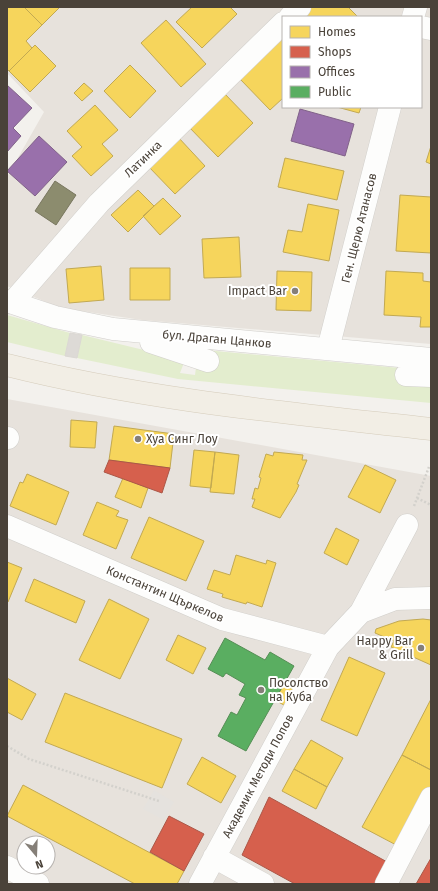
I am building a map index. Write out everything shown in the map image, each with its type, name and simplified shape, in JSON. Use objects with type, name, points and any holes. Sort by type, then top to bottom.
[{"type":"main road","points":[[7,366],[56,378],[219,405],[431,429]]},
{"type":"street","points":[[291,16],[300,7]]},
{"type":"street","name":"Латинка","points":[[9,302],[98,203],[282,24]]},
{"type":"street","name":"Ген. Щерю Атанасов","points":[[328,349],[390,108]]},
{"type":"street","name":"бул. Драган Цанков","points":[[9,302],[55,317],[111,329],[431,359]]},
{"type":"street","points":[[111,329],[208,361]]},
{"type":"street","points":[[406,375],[431,376]]},
{"type":"street","name":"Академик Методи Попов","points":[[200,884],[328,647],[361,612],[407,525]]},
{"type":"street","name":"Константин Щъркелов","points":[[7,526],[222,619],[328,647]]},
{"type":"street","name":"Академик Методи Попов","points":[[361,612],[395,599],[431,598]]},
{"type":"street","points":[[386,884],[431,798]]},
{"type":"street","points":[[214,857],[264,884]]},
{"type":"street","points":[[7,867],[38,884]]},
{"type":"path","points":[[429,467],[417,498],[431,505]]},
{"type":"path","points":[[7,746],[28,759],[159,801]]},
{"type":"shaded area","points":[[7,7],[431,7],[431,344],[142,320],[61,308],[7,286],[7,177],[44,112],[7,73]]},
{"type":"shaded area","points":[[7,399],[431,476],[431,884],[7,884]]},
{"type":"shaded area","points":[[154,790],[174,802],[164,820],[143,809]]},
{"type":"green space","points":[[7,315],[70,333],[65,356],[7,342]]},
{"type":"green space","points":[[82,335],[185,360],[180,373],[195,375],[198,352],[183,348],[400,368],[398,384],[431,385],[431,403],[178,379],[77,358]]},
{"type":"building: Homes","points":[[7,7],[24,7],[42,25],[26,41],[32,48],[9,71],[7,69]]},
{"type":"building: Homes","points":[[24,7],[60,7],[42,25]]},
{"type":"building: Homes","points":[[192,7],[230,7],[237,14],[202,48],[176,22]]},
{"type":"building: Homes","points":[[311,7],[348,7],[357,16],[301,16]]},
{"type":"building: Homes","points":[[166,20],[206,64],[181,87],[141,43]]},
{"type":"building: Homes","points":[[282,39],[282,99],[270,110],[240,79]]},
{"type":"building: Homes","points":[[35,45],[56,66],[30,92],[9,71]]},
{"type":"building: Homes","points":[[130,65],[156,91],[130,118],[104,91]]},
{"type":"building: Homes","points":[[84,83],[93,91],[82,101],[74,93]]},
{"type":"building: Homes","points":[[223,92],[253,123],[218,157],[188,126]]},
{"type":"building: Homes","points":[[95,105],[118,130],[102,144],[113,156],[91,176],[72,156],[82,147],[67,131]]},
{"type":"building: Homes","points":[[341,108],[361,108],[359,113]]},
{"type":"building: Homes","points":[[178,137],[205,166],[175,194],[148,166]]},
{"type":"building: Homes","points":[[431,146],[431,164],[426,162]]},
{"type":"building: Homes","points":[[285,158],[344,171],[337,200],[278,187]]},
{"type":"building: Homes","points":[[138,190],[154,206],[128,232],[111,215]]},
{"type":"building: Homes","points":[[400,195],[431,197],[431,253],[396,251]]},
{"type":"building: Homes","points":[[163,198],[181,216],[160,235],[143,216]]},
{"type":"building: Homes","points":[[308,204],[339,210],[329,261],[283,252],[288,230],[302,232]]},
{"type":"building: Homes","points":[[239,237],[241,277],[204,278],[202,239]]},
{"type":"building: Homes","points":[[101,266],[104,300],[69,303],[66,269]]},
{"type":"building: Homes","points":[[130,268],[170,268],[170,300],[130,300]]},
{"type":"building: Homes","points":[[277,271],[312,272],[311,311],[276,310]]},
{"type":"building: Homes","points":[[386,271],[423,273],[423,281],[431,282],[431,327],[420,327],[421,317],[384,315]]},
{"type":"building: Homes","points":[[71,420],[97,422],[95,448],[70,447]]},
{"type":"building: Homes","points":[[114,426],[174,434],[170,468],[109,460]]},
{"type":"building: Homes","points":[[194,450],[215,452],[211,488],[190,486]]},
{"type":"building: Homes","points":[[215,452],[239,455],[234,494],[210,492]]},
{"type":"building: Homes","points":[[274,452],[303,455],[302,460],[307,460],[297,484],[299,485],[296,492],[280,518],[252,507],[255,499],[252,499],[255,488],[258,489],[261,478],[259,477],[266,454],[273,456]]},
{"type":"building: Homes","points":[[365,465],[396,480],[380,513],[348,497]]},
{"type":"building: Homes","points":[[27,474],[69,492],[56,525],[10,506],[20,482],[23,483]]},
{"type":"building: Homes","points":[[123,478],[148,488],[141,508],[115,497]]},
{"type":"building: Homes","points":[[97,502],[119,511],[116,516],[128,520],[116,549],[83,535]]},
{"type":"building: Homes","points":[[149,517],[204,541],[186,581],[131,558]]},
{"type":"building: Homes","points":[[336,528],[359,540],[347,565],[324,553]]},
{"type":"building: Homes","points":[[236,555],[266,564],[267,560],[276,563],[262,607],[247,602],[246,604],[222,597],[223,594],[207,589],[214,570],[230,575]]},
{"type":"building: Homes","points":[[7,562],[22,568],[8,602],[7,601]]},
{"type":"building: Homes","points":[[34,579],[85,601],[76,623],[25,601]]},
{"type":"building: Homes","points":[[109,599],[149,619],[120,679],[79,660]]},
{"type":"building: Homes","points":[[423,619],[431,620],[431,665],[391,647],[394,641],[375,633],[376,629],[399,621]]},
{"type":"building: Homes","points":[[178,635],[206,648],[193,674],[166,660]]},
{"type":"building: Homes","points":[[349,657],[385,673],[357,736],[321,720]]},
{"type":"building: Homes","points":[[7,678],[36,694],[22,720],[7,712]]},
{"type":"building: Homes","points":[[284,684],[298,692],[289,708],[275,700]]},
{"type":"building: Homes","points":[[65,693],[182,739],[162,788],[45,742]]},
{"type":"building: Homes","points":[[431,699],[431,770],[402,755]]},
{"type":"building: Homes","points":[[311,740],[343,758],[327,787],[294,769]]},
{"type":"building: Homes","points":[[402,755],[431,770],[431,789],[400,847],[362,827]]},
{"type":"building: Homes","points":[[202,757],[236,776],[221,803],[187,784]]},
{"type":"building: Homes","points":[[294,769],[327,787],[316,809],[282,791]]},
{"type":"building: Homes","points":[[23,785],[184,871],[177,884],[135,884],[56,842],[56,835],[43,835],[7,816]]},
{"type":"building: Shops","points":[[109,460],[170,468],[162,493],[104,472]]},
{"type":"building: Shops","points":[[269,797],[389,863],[374,884],[295,884],[242,855]]},
{"type":"building: Shops","points":[[169,816],[204,834],[184,871],[150,852]]},
{"type":"building: Shops","points":[[431,858],[431,884],[416,884]]},
{"type":"building: Offices","points":[[7,85],[32,108],[13,128],[21,136],[7,152]]},
{"type":"building: Offices","points":[[300,109],[354,124],[345,156],[291,141]]},
{"type":"building: Offices","points":[[39,136],[67,162],[35,196],[7,171]]},
{"type":"building: Public","name":"Посолство на Куба","points":[[225,638],[265,660],[270,652],[294,666],[246,751],[218,736],[231,712],[237,715],[246,698],[239,695],[245,684],[226,673],[223,677],[208,669]]},
{"type":"building: Industry","points":[[55,181],[76,195],[56,225],[35,211]]},
{"type":"building: Other","points":[[70,333],[82,335],[77,358],[65,356]]},
{"type":"place","name":"Impact Bar","points":[[295,291]]},
{"type":"place","name":"Хуа Синг Лоу","points":[[138,439]]},
{"type":"place","name":"Happy Bar & Grill","points":[[421,648]]},
{"type":"place","name":"Посолство на Куба","points":[[261,690]]}]
